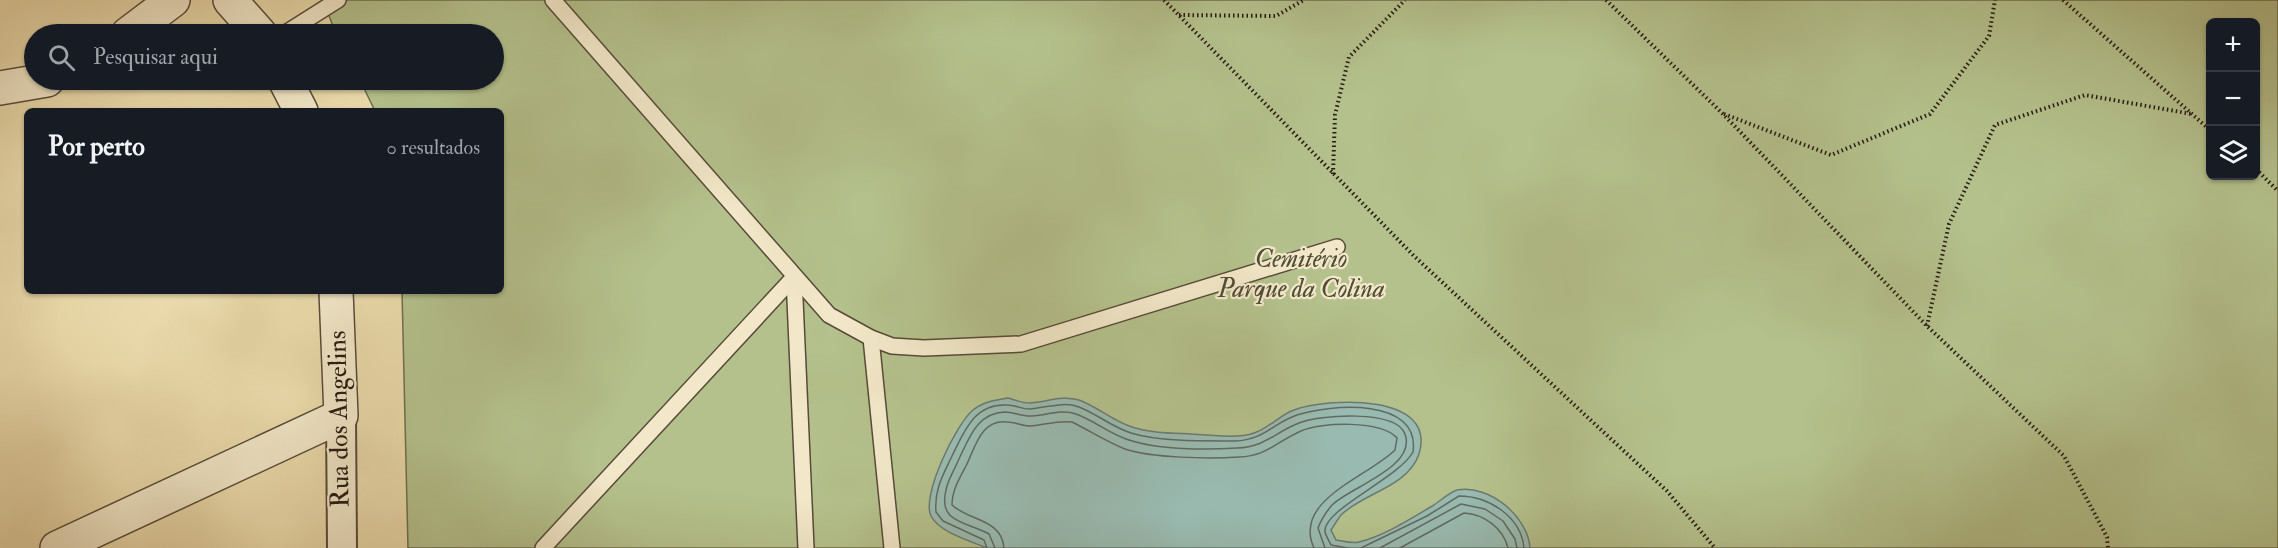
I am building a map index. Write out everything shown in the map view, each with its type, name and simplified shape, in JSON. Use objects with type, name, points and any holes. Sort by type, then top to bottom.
[{"type":"street","points":[[141,24],[173,0]]},
{"type":"street","points":[[230,0],[251,24]]},
{"type":"street","points":[[0,88],[24,84]]},
{"type":"street","points":[[290,90],[299,108]]},
{"type":"street","name":"Rua dos Angelins","points":[[336,294],[342,548]]},
{"type":"street","points":[[57,548],[340,416]]},
{"type":"lane","points":[[300,24],[338,0]]},
{"type":"lane","points":[[553,0],[829,315],[871,338],[892,346],[924,348],[1021,344],[1337,247]]},
{"type":"lane","points":[[543,548],[794,277]]},
{"type":"lane","points":[[794,277],[806,548]]},
{"type":"lane","points":[[871,338],[892,548]]},
{"type":"path","points":[[1164,0],[1413,256],[1667,492],[1715,548]]},
{"type":"path","points":[[1178,15],[1276,16],[1304,0]]},
{"type":"path","points":[[1333,174],[1335,115],[1349,57],[1405,0]]},
{"type":"path","points":[[1606,0],[1723,114],[1927,326],[2064,456],[2108,537],[2108,548]]},
{"type":"path","points":[[1723,114],[1831,155],[1842,151],[1930,114],[1989,36],[1995,0]]},
{"type":"path","points":[[2063,0],[2206,126]]},
{"type":"path","points":[[1927,326],[1949,224],[1995,125],[2085,94],[2192,114]]},
{"type":"path","points":[[2260,173],[2278,191]]},
{"type":"green space","name":"Cemitério Parque da Colina","points":[[323,0],[2278,0],[2278,548],[408,548],[402,294],[504,294],[504,108],[374,108],[365,90],[504,90],[504,24],[332,24]]},
{"type":"water","points":[[1008,398],[1030,403],[1060,398],[1079,400],[1118,421],[1139,429],[1223,436],[1254,433],[1289,412],[1309,406],[1353,402],[1376,404],[1396,410],[1412,419],[1420,434],[1419,454],[1413,465],[1395,482],[1350,507],[1341,515],[1331,530],[1336,540],[1353,543],[1368,539],[1407,521],[1454,491],[1470,489],[1494,498],[1515,514],[1528,536],[1530,548],[987,548],[956,536],[941,527],[931,516],[929,506],[935,477],[950,444],[966,418],[981,405]]}]
